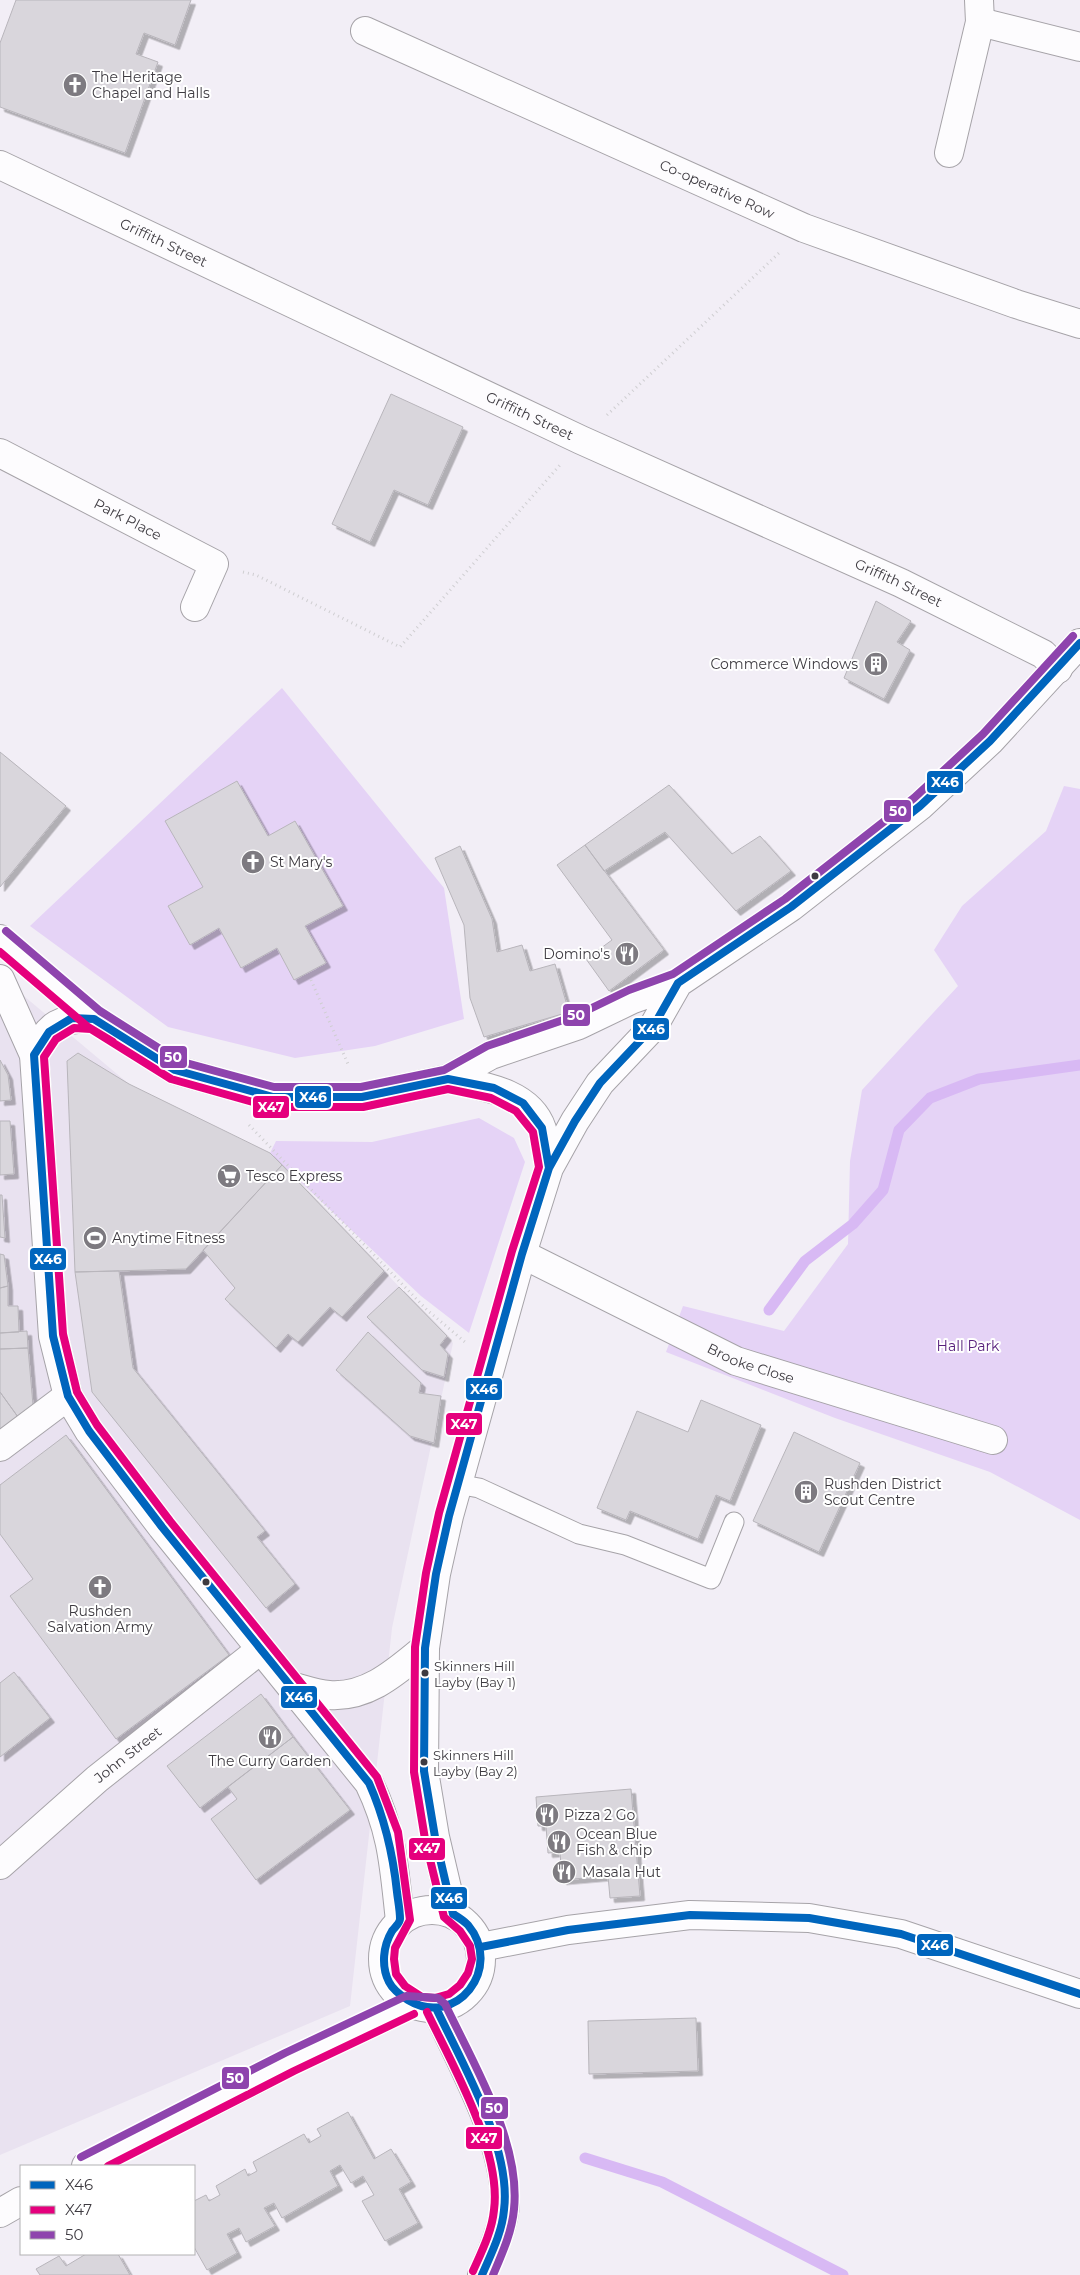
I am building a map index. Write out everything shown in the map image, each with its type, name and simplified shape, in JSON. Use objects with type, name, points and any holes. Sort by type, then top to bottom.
[{"type":"street","points":[[949,153],[979,11],[1080,47]]},
{"type":"street","name":"Co-operative Row","points":[[365,31],[804,228],[1016,304],[1080,324]]},
{"type":"street","name":"Griffith Street","points":[[0,165],[581,440],[901,583],[1043,654],[1058,669]]},
{"type":"street","name":"Park Place","points":[[0,453],[214,564]]},
{"type":"street","points":[[194,606],[214,564]]},
{"type":"street","points":[[0,939],[94,1019],[175,1070],[273,1097],[362,1097],[448,1079],[490,1054],[579,1025],[633,999],[678,983],[791,907],[920,806],[990,740],[1058,669],[1080,643]]},
{"type":"street","points":[[0,979],[8,1014],[34,1055]]},
{"type":"street","points":[[453,1914],[435,1837],[424,1771],[425,1648],[436,1574],[457,1484],[490,1363],[549,1168],[575,1121],[600,1083],[652,1027],[678,983]]},
{"type":"street","points":[[94,1019],[72,1018],[55,1025],[42,1037],[34,1055],[54,1336],[68,1396],[89,1431],[150,1512],[369,1783],[383,1812],[392,1848],[400,1921]]},
{"type":"street","points":[[448,1079],[494,1088],[523,1103],[542,1128],[549,1168]]},
{"type":"street","name":"Brooke Close","points":[[522,1254],[736,1361],[993,1440]]},
{"type":"street","points":[[0,1447],[68,1396]]},
{"type":"street","points":[[291,1686],[329,1695],[363,1691],[390,1677],[425,1648]]},
{"type":"street","name":"John Street","points":[[0,1865],[97,1779],[260,1650]]},
{"type":"street","points":[[88,2165],[290,2062],[423,2006],[455,2003],[470,1991],[479,1976],[482,1963],[481,1947],[469,1926],[453,1914],[438,1909],[421,1910],[400,1921],[391,1931],[384,1948],[383,1964],[386,1977],[394,1989],[423,2006],[496,2145],[505,2204],[493,2250],[482,2275]]},
{"type":"street","points":[[481,1947],[568,1930],[690,1915],[809,1918],[901,1934],[1080,1994]]},
{"type":"street","points":[[0,2213],[20,2202]]},
{"type":"lane","points":[[457,1484],[479,1488],[579,1534],[625,1544],[711,1579],[734,1522]]},
{"type":"path","points":[[214,564],[256,575],[400,647],[581,440],[804,228]]},
{"type":"path","points":[[311,980],[362,1097]]},
{"type":"path","points":[[245,1121],[427,1310],[490,1363]]},
{"type":"shaded area","points":[[0,976],[129,1084],[384,1271],[453,1343],[392,1628],[350,2006],[0,2155]]},
{"type":"green space","points":[[282,688],[444,888],[464,1019],[375,1046],[295,1058],[168,1027],[30,926]]},
{"type":"green space","name":"Hall Park","points":[[1064,786],[1080,789],[1080,1520],[990,1472],[835,1418],[666,1352],[683,1306],[784,1331],[848,1244],[850,1161],[862,1090],[958,986],[934,950],[962,906],[1046,831]]},
{"type":"green space","points":[[479,1118],[514,1138],[525,1162],[469,1333],[421,1296],[270,1153],[276,1141],[372,1142]]},
{"type":"building","name":"The Heritage Chapel and Halls","points":[[16,0],[191,0],[175,45],[144,33],[136,54],[158,62],[125,153],[0,107],[0,43]]},
{"type":"building","points":[[391,394],[463,427],[428,505],[394,490],[370,542],[332,524]]},
{"type":"building","name":"Commerce Windows","points":[[876,601],[911,621],[897,642],[910,650],[884,699],[844,678]]},
{"type":"building","points":[[0,752],[66,806],[0,887]]},
{"type":"building","name":"St Mary's","points":[[237,781],[268,836],[295,821],[343,906],[305,926],[326,963],[294,980],[277,948],[241,968],[219,928],[190,945],[168,906],[203,887],[165,821]]},
{"type":"building","points":[[669,785],[732,854],[760,836],[791,871],[736,911],[665,832],[604,871],[585,845]]},
{"type":"building","points":[[585,845],[664,950],[609,991],[586,959],[612,940],[557,865]]},
{"type":"building","points":[[460,846],[492,919],[497,952],[522,945],[530,971],[555,964],[569,1012],[484,1037],[470,998],[464,925],[435,858]]},
{"type":"building","points":[[78,1053],[129,1084],[270,1153],[282,1165],[186,1269],[75,1272],[67,1061]]},
{"type":"building","points":[[0,1060],[8,1075],[11,1100],[0,1101]]},
{"type":"building","points":[[0,1121],[10,1121],[14,1174],[0,1175]]},
{"type":"building","points":[[282,1165],[384,1271],[342,1317],[330,1307],[298,1342],[288,1334],[276,1348],[225,1299],[235,1288],[203,1250]]},
{"type":"building","points":[[0,1195],[2,1195],[5,1238],[0,1237]]},
{"type":"building","points":[[0,1254],[4,1255],[8,1286],[0,1288]]},
{"type":"building","points":[[119,1271],[133,1368],[265,1531],[257,1537],[295,1584],[266,1608],[92,1392],[75,1272]]},
{"type":"building","points":[[8,1286],[8,1306],[18,1306],[19,1332],[0,1333],[0,1288]]},
{"type":"building","points":[[399,1287],[447,1336],[440,1345],[448,1354],[444,1377],[422,1370],[367,1317]]},
{"type":"building","points":[[27,1331],[28,1348],[0,1349],[0,1333]]},
{"type":"building","points":[[368,1332],[421,1383],[419,1393],[441,1396],[434,1443],[410,1436],[336,1370]]},
{"type":"building","points":[[28,1348],[33,1405],[18,1417],[0,1392],[0,1349]]},
{"type":"building","points":[[0,1392],[18,1417],[0,1429]]},
{"type":"building","points":[[701,1400],[761,1425],[730,1501],[716,1495],[698,1539],[630,1511],[626,1520],[597,1508],[637,1411],[688,1432]]},
{"type":"building","name":"Rushden District Scout Centre","points":[[794,1432],[860,1463],[819,1552],[753,1521]]},
{"type":"building","name":"Rushden Salvation Army","points":[[66,1435],[229,1655],[116,1739],[10,1596],[33,1579],[0,1534],[0,1485]]},
{"type":"building","points":[[14,1672],[50,1718],[0,1757],[0,1683]]},
{"type":"building","points":[[261,1694],[293,1737],[200,1808],[167,1766]]},
{"type":"building","points":[[293,1737],[350,1810],[256,1880],[211,1819],[237,1799],[228,1787]]},
{"type":"building","points":[[631,1789],[640,1896],[610,1898],[608,1876],[562,1880],[560,1852],[548,1853],[546,1826],[538,1826],[536,1797]]},
{"type":"building","points":[[696,2018],[698,2071],[589,2074],[588,2021]]},
{"type":"building","points":[[348,2112],[374,2159],[391,2149],[411,2182],[399,2189],[418,2223],[385,2241],[362,2201],[374,2195],[363,2176],[351,2183],[340,2165],[330,2171],[338,2186],[282,2218],[274,2203],[264,2208],[275,2226],[246,2242],[239,2228],[227,2234],[237,2253],[207,2270],[195,2249],[195,2200],[206,2195],[209,2201],[220,2195],[216,2186],[245,2169],[248,2176],[257,2171],[253,2162],[304,2134],[309,2143],[321,2136],[317,2129]]},
{"type":"building","points":[[84,2255],[119,2255],[130,2275],[40,2275],[36,2269],[59,2256],[66,2266]]},
{"type":"waterway","points":[[769,1310],[805,1261],[853,1224],[883,1190],[899,1130],[930,1098],[979,1079],[1080,1065]]},
{"type":"waterway","points":[[585,2158],[662,2182],[843,2275]]},
{"type":"transit line","name":"50","points":[[6,931],[100,1011],[179,1061],[274,1087],[361,1087],[444,1070],[487,1046],[575,1016],[629,990],[673,974],[785,899],[914,798],[983,734],[1073,636]]},
{"type":"transit line","name":"X46","points":[[543,1187],[549,1168],[575,1121],[600,1083],[653,1027],[678,983],[791,907],[920,806],[990,741],[1080,643]]},
{"type":"transit line","name":"X47","points":[[0,952],[88,1027],[113,1042]]},
{"type":"transit line","name":"X46","points":[[72,1018],[94,1019],[175,1070],[273,1097],[362,1097],[448,1079],[494,1088],[523,1103],[542,1128],[549,1168],[522,1254],[449,1516],[436,1574],[425,1648],[424,1771],[435,1837],[453,1914],[468,1925],[478,1942],[481,1959],[477,1975],[470,1990],[458,2000],[443,2007],[426,2007],[408,2000],[395,1990],[386,1976],[385,1950],[389,1937],[400,1920],[400,1912],[388,1837],[369,1783],[162,1527],[89,1431],[68,1396],[53,1336],[34,1055],[49,1032],[72,1018]]},
{"type":"transit line","name":"X47","points":[[74,1028],[91,1029],[171,1079],[271,1107],[363,1107],[448,1089],[491,1098],[516,1111],[533,1132],[539,1167],[512,1251],[439,1513],[426,1573],[415,1647],[414,1772],[425,1839],[444,1917],[460,1931],[470,1946],[472,1959],[468,1973],[460,1985],[449,1994],[435,1998],[422,1997],[405,1986],[396,1974],[395,1948],[410,1920],[398,1832],[377,1777],[170,1521],[97,1425],[77,1392],[63,1334],[44,1057],[56,1039],[74,1028]]},
{"type":"transit line","name":"X46","points":[[481,1947],[568,1930],[690,1915],[809,1918],[901,1934],[1080,1994]]},
{"type":"transit line","name":"50","points":[[81,2157],[285,2053],[406,1996],[438,1998],[445,2004],[481,2077],[503,2130],[510,2157],[514,2183],[513,2218],[506,2243],[493,2275]]},
{"type":"transit line","name":"X46","points":[[436,2008],[483,2106],[500,2160],[504,2186],[503,2219],[496,2243],[482,2275]]},
{"type":"transit line","name":"X47","points":[[427,2012],[473,2108],[490,2161],[494,2187],[493,2218],[486,2241],[473,2271]]},
{"type":"transit line","name":"X47","points":[[110,2165],[294,2071],[414,2014]]},
{"type":"place","name":"The Heritage Chapel and Halls","points":[[75,85]]},
{"type":"place","name":"Commerce Windows","points":[[876,664]]},
{"type":"place","name":"St Mary's","points":[[253,862]]},
{"type":"place","name":"Domino's","points":[[627,954]]},
{"type":"place","name":"Tesco Express","points":[[229,1176]]},
{"type":"place","name":"Anytime Fitness","points":[[95,1238]]},
{"type":"place","name":"Rushden District Scout Centre","points":[[806,1492]]},
{"type":"place","name":"Rushden Salvation Army","points":[[100,1587]]},
{"type":"place","name":"Skinners Hill Layby (Bay 1)","points":[[425,1673]]},
{"type":"place","name":"The Curry Garden","points":[[270,1737]]},
{"type":"place","name":"Skinners Hill Layby (Bay 2)","points":[[424,1762]]},
{"type":"place","name":"Pizza 2 Go","points":[[547,1815]]},
{"type":"place","name":"Ocean Blue Fish & chip","points":[[559,1842]]},
{"type":"place","name":"Masala Hut","points":[[564,1872]]}]
